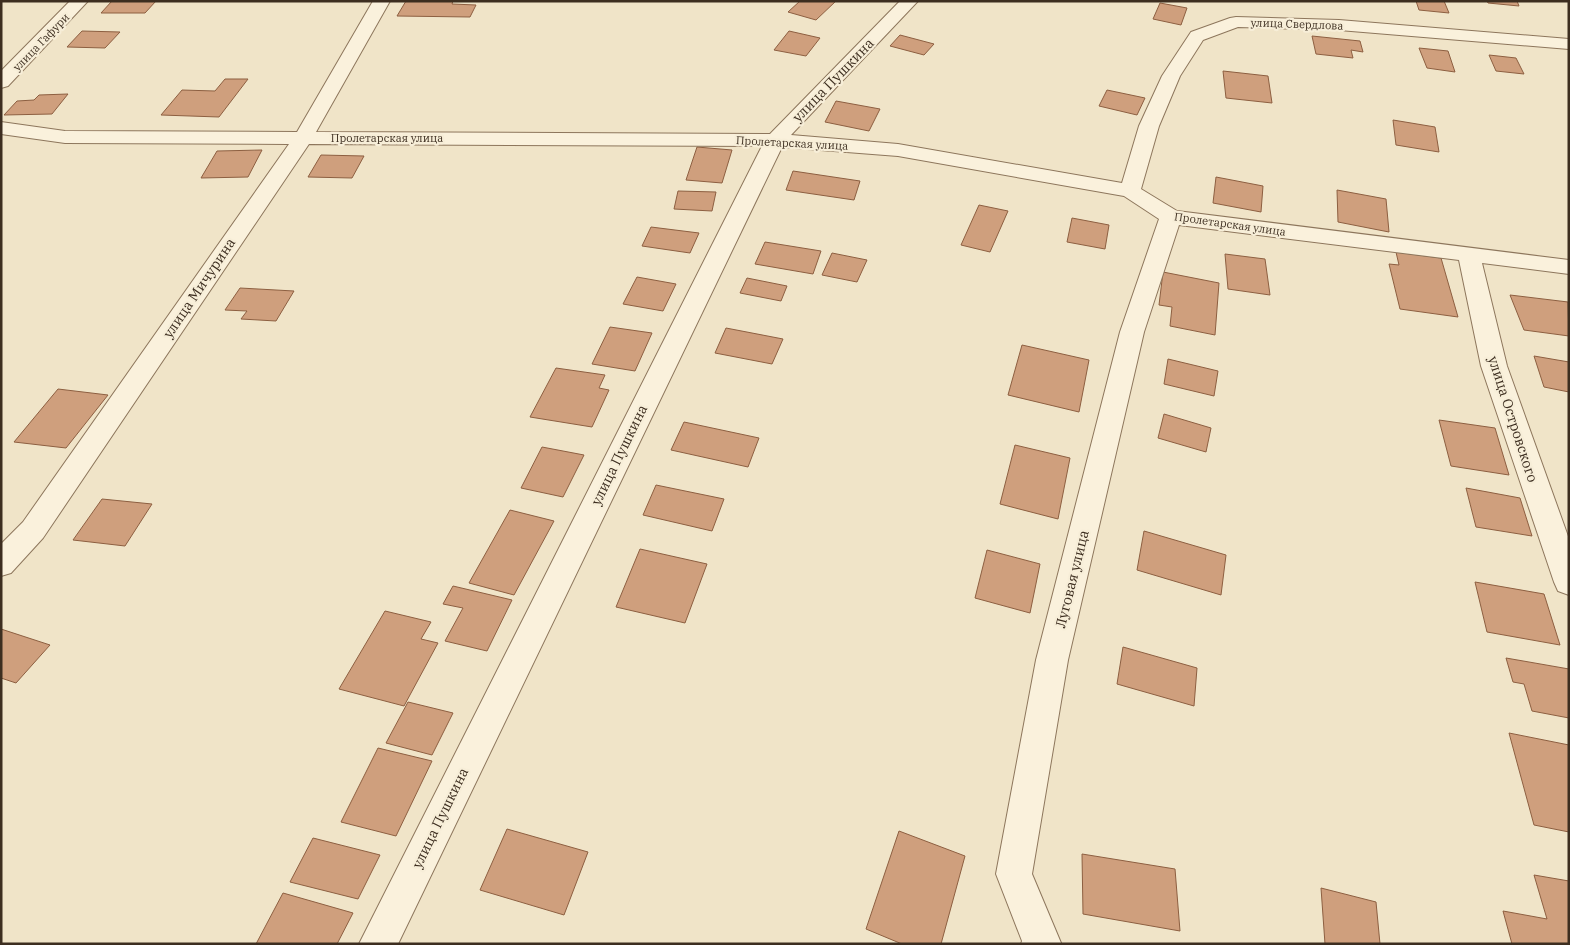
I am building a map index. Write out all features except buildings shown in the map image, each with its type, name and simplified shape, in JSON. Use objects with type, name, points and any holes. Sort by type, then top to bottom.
[{"type":"street","name":"улица Гафури","points":[[1,82],[80,1]]},
{"type":"street","name":"улица Мичурина","points":[[1,564],[33,530],[302,138],[382,1]]},
{"type":"street","name":"улица Пушкина","points":[[378,944],[774,140],[910,1]]},
{"type":"street","name":"улица Свердлова","points":[[1130,191],[1149,126],[1171,76],[1197,36],[1236,22],[1339,25],[1569,44]]},
{"type":"street","name":"Пролетарская улица","points":[[1,128],[65,137],[774,140],[898,150],[1130,191],[1171,217],[1569,267]]},
{"type":"street","name":"Луговая улица","points":[[1042,943],[1014,874],[1043,708],[1054,650],[1132,332],[1171,217]]},
{"type":"street","name":"улица Островского","points":[[1469,254],[1494,366],[1569,582]]}]
